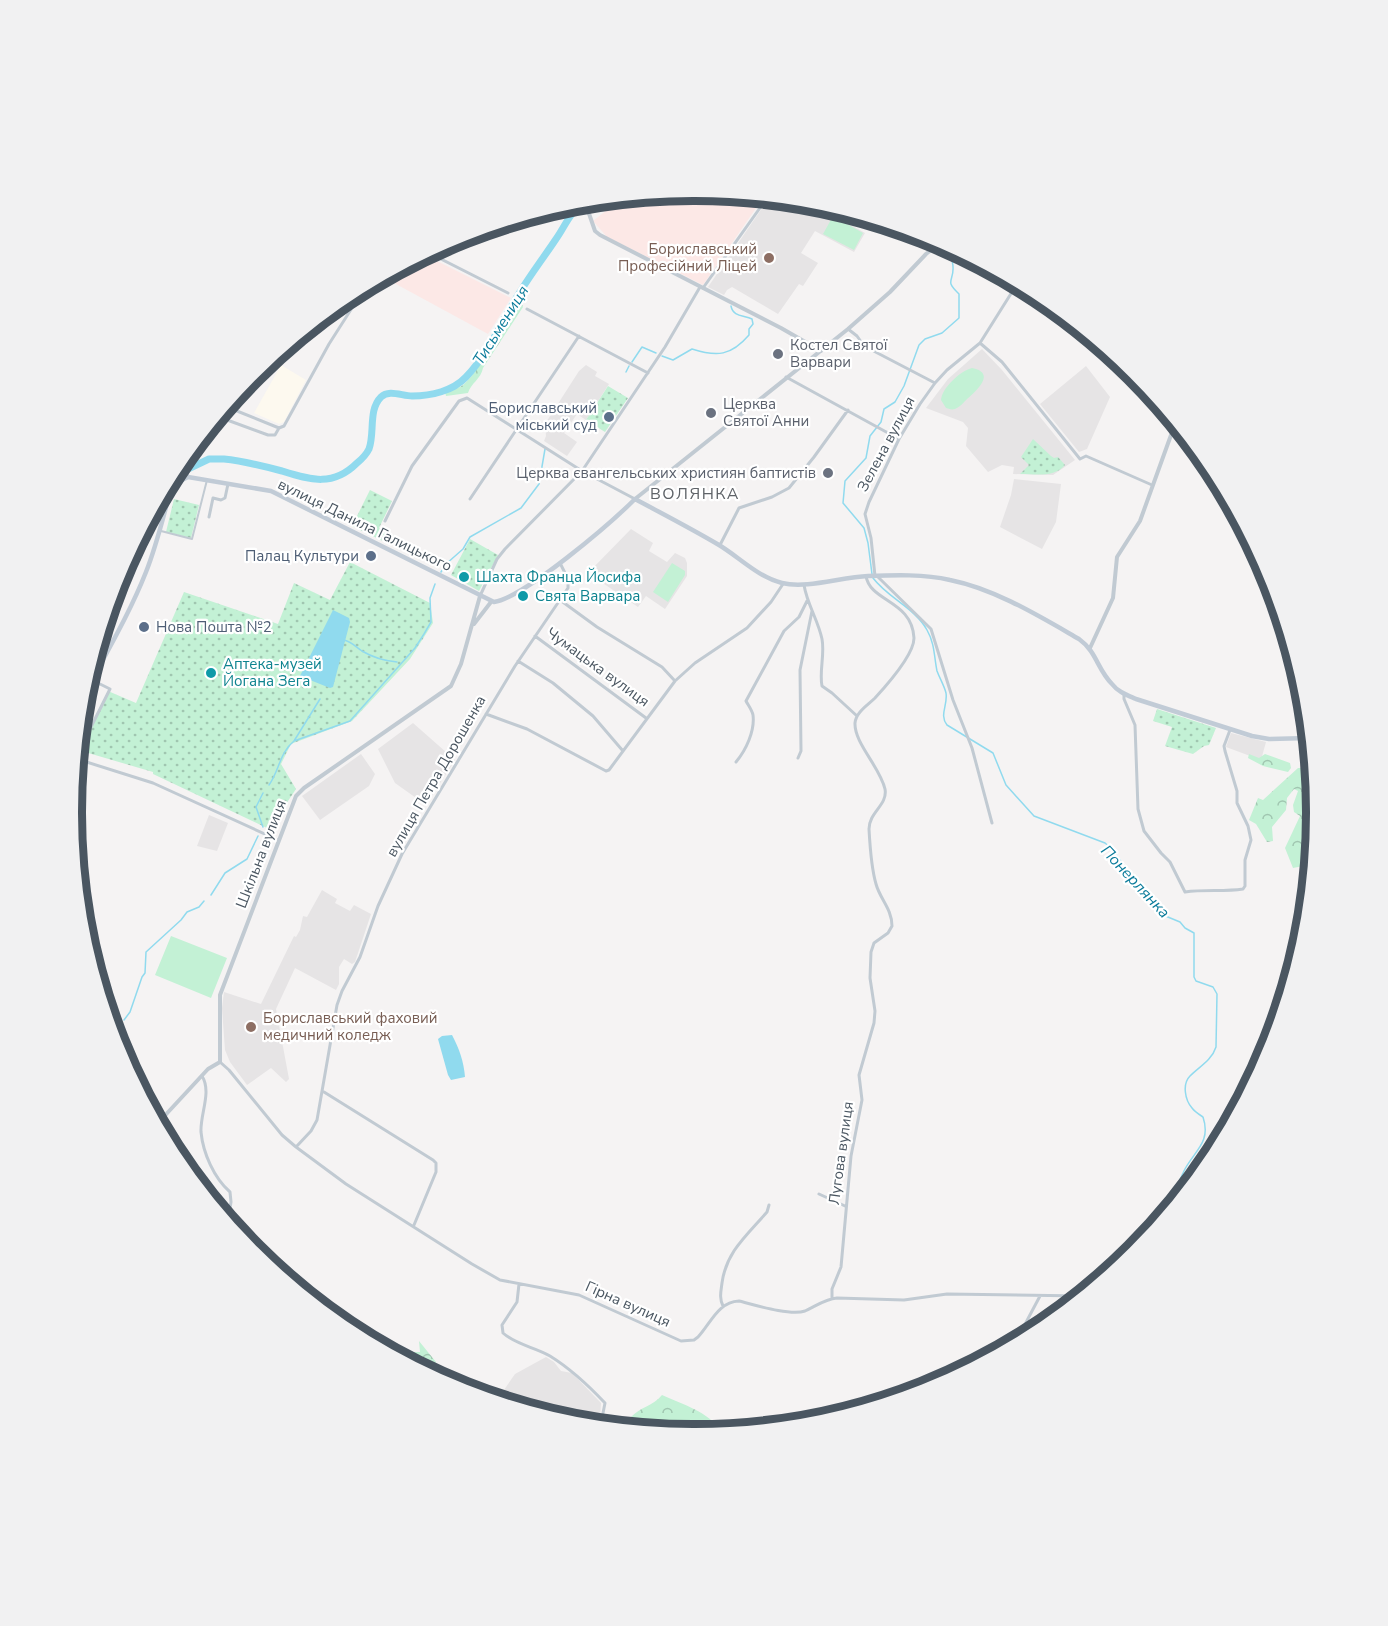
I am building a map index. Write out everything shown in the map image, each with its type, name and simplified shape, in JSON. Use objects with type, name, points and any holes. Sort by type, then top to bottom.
[{"type":"main road","points":[[182,480],[188,477],[185,474]]},
{"type":"main road","name":"вулиця Данила Галицького","points":[[188,477],[265,490],[287,498],[491,602]]},
{"type":"main road","points":[[491,602],[507,598],[560,563],[635,499],[720,545],[761,574],[783,584],[872,576],[932,577],[972,586],[994,594],[1062,629],[1090,648],[1107,680],[1124,694],[1230,730],[1261,738],[1300,738]]},
{"type":"main road","points":[[101,662],[141,585],[167,502]]},
{"type":"street","points":[[480,596],[497,559],[505,549],[582,471],[648,373],[701,287],[760,206]]},
{"type":"street","points":[[589,211],[595,231],[600,235],[782,328],[821,351]]},
{"type":"street","points":[[386,521],[412,466],[459,401],[467,398],[582,471],[635,499],[848,329],[890,292],[932,250]]},
{"type":"street","points":[[439,258],[508,293]]},
{"type":"street","name":"Зелена вулиця","points":[[872,576],[871,538],[865,514],[899,439],[935,383],[980,343],[1013,291]]},
{"type":"street","points":[[226,420],[268,435],[275,435],[279,428],[284,426],[329,344],[354,305]]},
{"type":"street","points":[[527,309],[648,373]]},
{"type":"street","points":[[848,329],[864,346],[935,383]]},
{"type":"street","points":[[470,499],[579,336]]},
{"type":"street","points":[[980,343],[1002,362],[1080,459],[1086,456],[1152,485]]},
{"type":"street","points":[[786,377],[899,439]]},
{"type":"street","points":[[234,410],[279,428]]},
{"type":"street","points":[[720,545],[739,508],[772,497],[789,488],[848,410]]},
{"type":"street","points":[[1090,648],[1113,598],[1117,557],[1140,521],[1172,432]]},
{"type":"street","points":[[159,531],[192,539],[207,480]]},
{"type":"street","points":[[209,517],[213,498],[221,500],[225,498],[228,484]]},
{"type":"street","name":"вулиця Петра Дорошенка","points":[[296,1147],[315,1126],[324,1092],[337,1005],[360,957],[378,906],[403,852],[518,662],[560,600],[568,583],[560,563]]},
{"type":"street","points":[[803,584],[807,602],[822,641],[822,686],[857,716],[876,697],[905,660],[914,642],[912,628],[905,614],[892,601],[879,595],[867,583],[872,576],[931,629],[953,700],[981,775],[992,823]]},
{"type":"street","points":[[486,714],[528,729],[606,771],[609,770],[675,681],[695,663],[747,628],[771,602],[783,584]]},
{"type":"street","name":"Шкільна вулиця","points":[[220,1062],[220,995],[291,804],[304,788],[451,686],[461,664],[480,596]]},
{"type":"street","points":[[560,600],[597,627],[662,667],[675,681]]},
{"type":"street","name":"Шкільна вулиця","points":[[473,625],[491,602]]},
{"type":"street","points":[[736,762],[746,749],[751,728],[753,715],[746,703],[747,699],[784,631],[799,616],[807,602]]},
{"type":"street","points":[[798,758],[801,751],[800,670],[812,610]]},
{"type":"street","name":"Чумацька вулиця","points":[[535,636],[646,718]]},
{"type":"street","points":[[518,662],[553,683],[593,716],[623,752]]},
{"type":"street","points":[[88,731],[110,689],[97,682]]},
{"type":"street","points":[[1124,694],[1135,726],[1138,809],[1144,831],[1170,862],[1185,892],[1228,891],[1243,889],[1245,886],[1245,861],[1251,840],[1248,826],[1237,802],[1237,791],[1225,751],[1230,730]]},
{"type":"street","name":"Лугова вулиця","points":[[832,1298],[832,1289],[841,1267],[851,1156],[862,1100],[859,1075],[875,1018],[870,978],[870,952],[874,943],[888,933],[892,926],[890,911],[875,881],[869,827],[872,815],[884,801],[885,790],[881,775],[857,734],[857,716]]},
{"type":"street","points":[[85,762],[153,783],[278,840]]},
{"type":"street","points":[[163,1117],[208,1069],[220,1062]]},
{"type":"street","name":"Гірна вулиця","points":[[220,1062],[282,1135],[296,1147],[346,1184],[500,1280],[579,1295],[681,1341],[694,1340],[698,1337],[723,1306]]},
{"type":"street","points":[[201,1076],[207,1087],[201,1131],[211,1165],[230,1192],[230,1211]]},
{"type":"street","points":[[324,1092],[436,1163],[436,1172],[413,1226]]},
{"type":"street","points":[[819,1194],[845,1206]]},
{"type":"street","points":[[769,1205],[767,1212],[732,1252],[724,1270],[720,1300],[723,1306],[731,1301],[739,1301],[795,1312],[804,1311],[832,1298],[896,1300],[947,1294],[1068,1296]]},
{"type":"street","points":[[519,1284],[517,1302],[502,1325],[503,1333],[509,1338],[550,1356],[573,1372],[605,1403],[603,1413]]},
{"type":"street","points":[[1023,1328],[1040,1296]]},
{"type":"shaded area","points":[[694,201],[758,205],[703,285],[607,237],[593,221],[610,208],[654,203]]},
{"type":"shaded area","name":"Бориславський Професійний Ліцей","points":[[764,206],[842,220],[865,233],[854,252],[815,231],[801,253],[818,263],[803,286],[799,284],[778,314],[732,287],[724,295],[708,287]]},
{"type":"shaded area","points":[[435,260],[511,298],[488,334],[391,281]]},
{"type":"shaded area","points":[[982,349],[1002,370],[1075,460],[1053,475],[1013,474],[1014,467],[1002,465],[988,472],[966,446],[968,428],[963,422],[926,408],[948,379]]},
{"type":"shaded area","points":[[281,365],[306,380],[284,422],[279,424],[254,413]]},
{"type":"shaded area","points":[[586,365],[597,372],[595,376],[609,384],[586,420],[577,414],[564,433],[577,442],[567,456],[544,441],[545,424],[579,371]]},
{"type":"shaded area","points":[[1086,366],[1110,397],[1087,449],[1079,452],[1040,404]]},
{"type":"shaded area","points":[[1014,479],[1061,484],[1056,522],[1042,549],[1000,527]]},
{"type":"shaded area","points":[[631,529],[653,543],[649,551],[667,562],[675,553],[685,558],[687,576],[665,609],[646,596],[638,607],[588,573]]},
{"type":"shaded area","points":[[413,723],[455,760],[426,805],[395,783],[378,749]]},
{"type":"shaded area","points":[[1231,733],[1266,742],[1261,760],[1226,747]]},
{"type":"shaded area","points":[[361,754],[375,774],[369,786],[320,820],[302,796]]},
{"type":"shaded area","points":[[209,815],[228,823],[217,851],[197,846]]},
{"type":"shaded area","points":[[322,890],[337,899],[335,903],[350,911],[354,905],[371,914],[355,962],[352,964],[344,959],[339,967],[339,984],[336,990],[295,968],[276,1009],[289,1079],[286,1082],[271,1068],[247,1085],[230,1062],[225,1050],[222,1008],[224,992],[261,1004],[294,936],[296,937],[300,930],[303,916],[307,917]]},
{"type":"shaded area","points":[[546,1357],[554,1362],[561,1371],[572,1373],[601,1403],[600,1417],[536,1404],[502,1393],[515,1374]]},
{"type":"green space","points":[[832,217],[863,233],[854,250],[823,234]]},
{"type":"green space","points":[[517,302],[523,307],[468,393],[446,396],[445,392],[463,385],[477,369]]},
{"type":"green space","points":[[972,368],[983,374],[982,382],[959,407],[946,408],[941,400],[948,385],[957,376]]},
{"type":"green space","points":[[608,386],[628,398],[605,432],[586,420]]},
{"type":"green space","points":[[1033,439],[1051,456],[1058,457],[1065,465],[1050,474],[1020,474],[1029,465],[1021,457]]},
{"type":"green space","points":[[370,490],[392,501],[379,528],[395,536],[391,545],[352,526]]},
{"type":"green space","points":[[174,499],[199,505],[191,538],[166,532]]},
{"type":"green space","points":[[470,539],[498,555],[479,591],[451,575]]},
{"type":"green space","points":[[350,562],[430,603],[433,623],[410,659],[352,721],[291,744],[281,764],[296,789],[276,829],[267,828],[153,772],[86,752],[89,729],[108,691],[136,703],[184,592],[278,624],[294,583],[330,600]]},
{"type":"green space","points":[[672,563],[685,571],[685,575],[668,602],[653,592]]},
{"type":"green space","points":[[1157,709],[1216,728],[1209,745],[1193,754],[1165,746],[1172,727],[1153,721]]},
{"type":"green space","points":[[1249,754],[1259,758],[1265,754],[1290,763],[1291,768],[1288,772],[1263,766],[1248,758]]},
{"type":"green space","points":[[1298,768],[1304,768],[1306,813],[1303,866],[1293,868],[1285,848],[1300,816],[1294,812],[1293,805],[1298,791],[1294,789],[1287,798],[1286,810],[1272,827],[1273,841],[1267,842],[1256,824],[1249,820],[1258,798],[1263,800]]},
{"type":"green space","points":[[171,936],[227,958],[211,998],[155,975]]},
{"type":"green space","points":[[419,1341],[436,1362],[434,1366],[390,1344],[395,1343],[407,1352],[420,1352]]},
{"type":"green space","points":[[662,1395],[703,1414],[714,1423],[632,1421],[631,1417],[638,1411],[655,1402]]},
{"type":"water","points":[[333,610],[349,618],[350,622],[333,687],[330,688],[300,676]]},
{"type":"water","points":[[452,1035],[461,1055],[465,1077],[451,1080],[438,1039]]},
{"type":"waterway","name":"Тисьмениця","points":[[189,468],[209,459],[224,459],[312,479],[330,478],[348,471],[369,449],[374,408],[381,397],[388,393],[412,396],[434,394],[455,386],[474,368],[520,292],[572,214]]},
{"type":"waterway","name":"Понерлянка","points":[[872,574],[864,528],[843,503],[845,481],[866,458],[870,436],[881,422],[884,409],[895,402],[904,386],[919,345],[925,339],[942,333],[959,318],[959,294],[951,283],[952,259]]},
{"type":"waterway","points":[[662,356],[673,360],[692,349],[716,354],[736,347],[749,335],[749,329],[753,324],[752,319],[736,314],[731,306]]},
{"type":"waterway","points":[[632,362],[642,347],[656,353]]},
{"type":"waterway","points":[[626,372],[629,366]]},
{"type":"waterway","points":[[441,572],[446,564],[463,549],[470,537],[521,508],[539,484],[545,449]]},
{"type":"waterway","name":"Понерлянка","points":[[873,578],[916,615],[930,635],[937,671],[946,693],[944,717],[947,725],[993,753],[1006,785],[1034,816],[1105,843],[1163,915],[1180,922],[1194,933],[1194,977],[1196,981],[1213,987],[1217,994],[1216,1047],[1212,1056],[1190,1076],[1186,1083],[1185,1092],[1188,1101],[1193,1109],[1203,1117],[1205,1134],[1200,1147],[1181,1176],[1178,1186]]},
{"type":"waterway","points":[[294,741],[350,721],[415,648],[424,634],[431,622],[430,598],[435,584]]},
{"type":"waterway","points":[[344,640],[370,655],[397,662]]},
{"type":"waterway","points":[[269,785],[289,745],[294,741],[320,699]]},
{"type":"waterway","points":[[263,793],[256,807],[263,827]]},
{"type":"waterway","points":[[211,895],[225,873],[247,859],[258,836]]},
{"type":"waterway","points":[[124,1020],[130,1012],[145,973],[146,952],[187,912],[199,907],[204,901]]},
{"type":"place","name":"Бориславський Професійний Ліцей","points":[[769,258]]},
{"type":"place","name":"Костел Святої Варвари","points":[[778,354]]},
{"type":"place","name":"Церква Святої Анни","points":[[711,413]]},
{"type":"place","name":"Бориславський міський суд","points":[[609,417]]},
{"type":"place","name":"Церква євангельських християн баптистів","points":[[828,473]]},
{"type":"place","name":"Палац Культури","points":[[371,556]]},
{"type":"place","name":"Шахта Франца Йосифа","points":[[464,577]]},
{"type":"place","name":"Свята Варвара","points":[[523,596]]},
{"type":"place","name":"Нова Пошта №2","points":[[144,627]]},
{"type":"place","name":"Аптека-музей Йогана Зега","points":[[211,673]]},
{"type":"place","name":"Бориславський фаховий медичний коледж","points":[[251,1027]]},
{"type":"district","name":"ВОЛЯНКА","points":[[695,493]]}]
